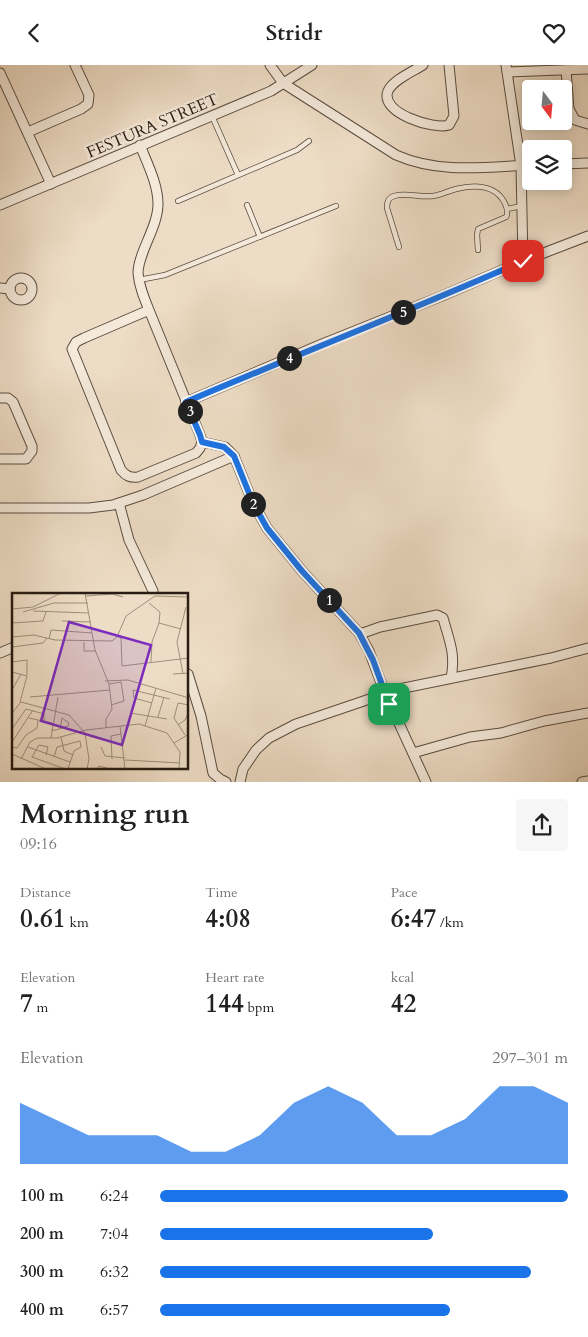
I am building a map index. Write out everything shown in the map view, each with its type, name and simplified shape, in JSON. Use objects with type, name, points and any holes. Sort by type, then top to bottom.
[{"type":"street","points":[[28,132],[81,109],[88,104],[89,95],[75,65]]},
{"type":"street","points":[[270,65],[283,83],[396,155],[411,161],[449,168],[521,166]]},
{"type":"street","name":"FESTURA STREET","points":[[0,205],[271,91],[312,65]]},
{"type":"street","points":[[422,65],[392,86],[387,98],[394,109],[402,115],[427,124],[445,126],[449,125],[454,116],[449,65]]},
{"type":"street","points":[[523,261],[521,166],[507,68],[588,69]]},
{"type":"street","points":[[566,69],[569,109],[575,120],[588,124]]},
{"type":"street","points":[[0,73],[51,184]]},
{"type":"street","points":[[140,145],[154,183],[158,211],[138,268],[139,280],[149,310],[202,442],[196,453],[138,477],[128,477],[121,470],[72,349],[76,343],[84,338],[149,310]]},
{"type":"street","points":[[572,164],[588,163]]},
{"type":"street","points":[[186,402],[523,261],[588,236]]},
{"type":"street","points":[[0,288],[10,289]]},
{"type":"street","points":[[0,398],[8,398],[13,402],[32,446],[32,451],[26,459],[0,459]]},
{"type":"street","points":[[202,442],[224,447],[234,456],[253,503],[267,528],[302,571],[360,634],[373,660],[384,693],[426,782]]},
{"type":"street","points":[[0,508],[89,508],[119,503],[143,495],[234,456]]},
{"type":"street","points":[[119,503],[129,540],[153,593]]},
{"type":"street","points":[[360,634],[380,627],[437,615],[443,618],[451,648],[454,663],[451,678]]},
{"type":"street","points":[[0,653],[12,648]]},
{"type":"street","points":[[240,782],[243,769],[256,750],[269,738],[296,724],[384,693],[550,658],[588,648]]},
{"type":"street","points":[[189,677],[205,733],[213,773],[226,782]]},
{"type":"street","points":[[412,753],[470,737],[501,733],[544,721],[588,713]]},
{"type":"street","points":[[582,782],[588,781]]},
{"type":"lane","points":[[212,116],[238,175]]},
{"type":"lane","points":[[178,201],[297,150],[309,141]]},
{"type":"lane","points":[[399,247],[387,208],[390,198],[402,194],[432,196],[456,189],[481,187],[499,193],[507,209],[507,215],[478,229],[476,235],[478,250]]},
{"type":"lane","points":[[247,205],[260,237]]},
{"type":"lane","points":[[139,280],[165,275],[336,206]]},
{"type":"lane","points":[[507,209],[522,207]]},
{"type":"route","points":[[389,704],[373,660],[359,633],[302,571],[267,528],[253,503],[234,456],[224,447],[202,442],[186,402],[523,261]]}]
